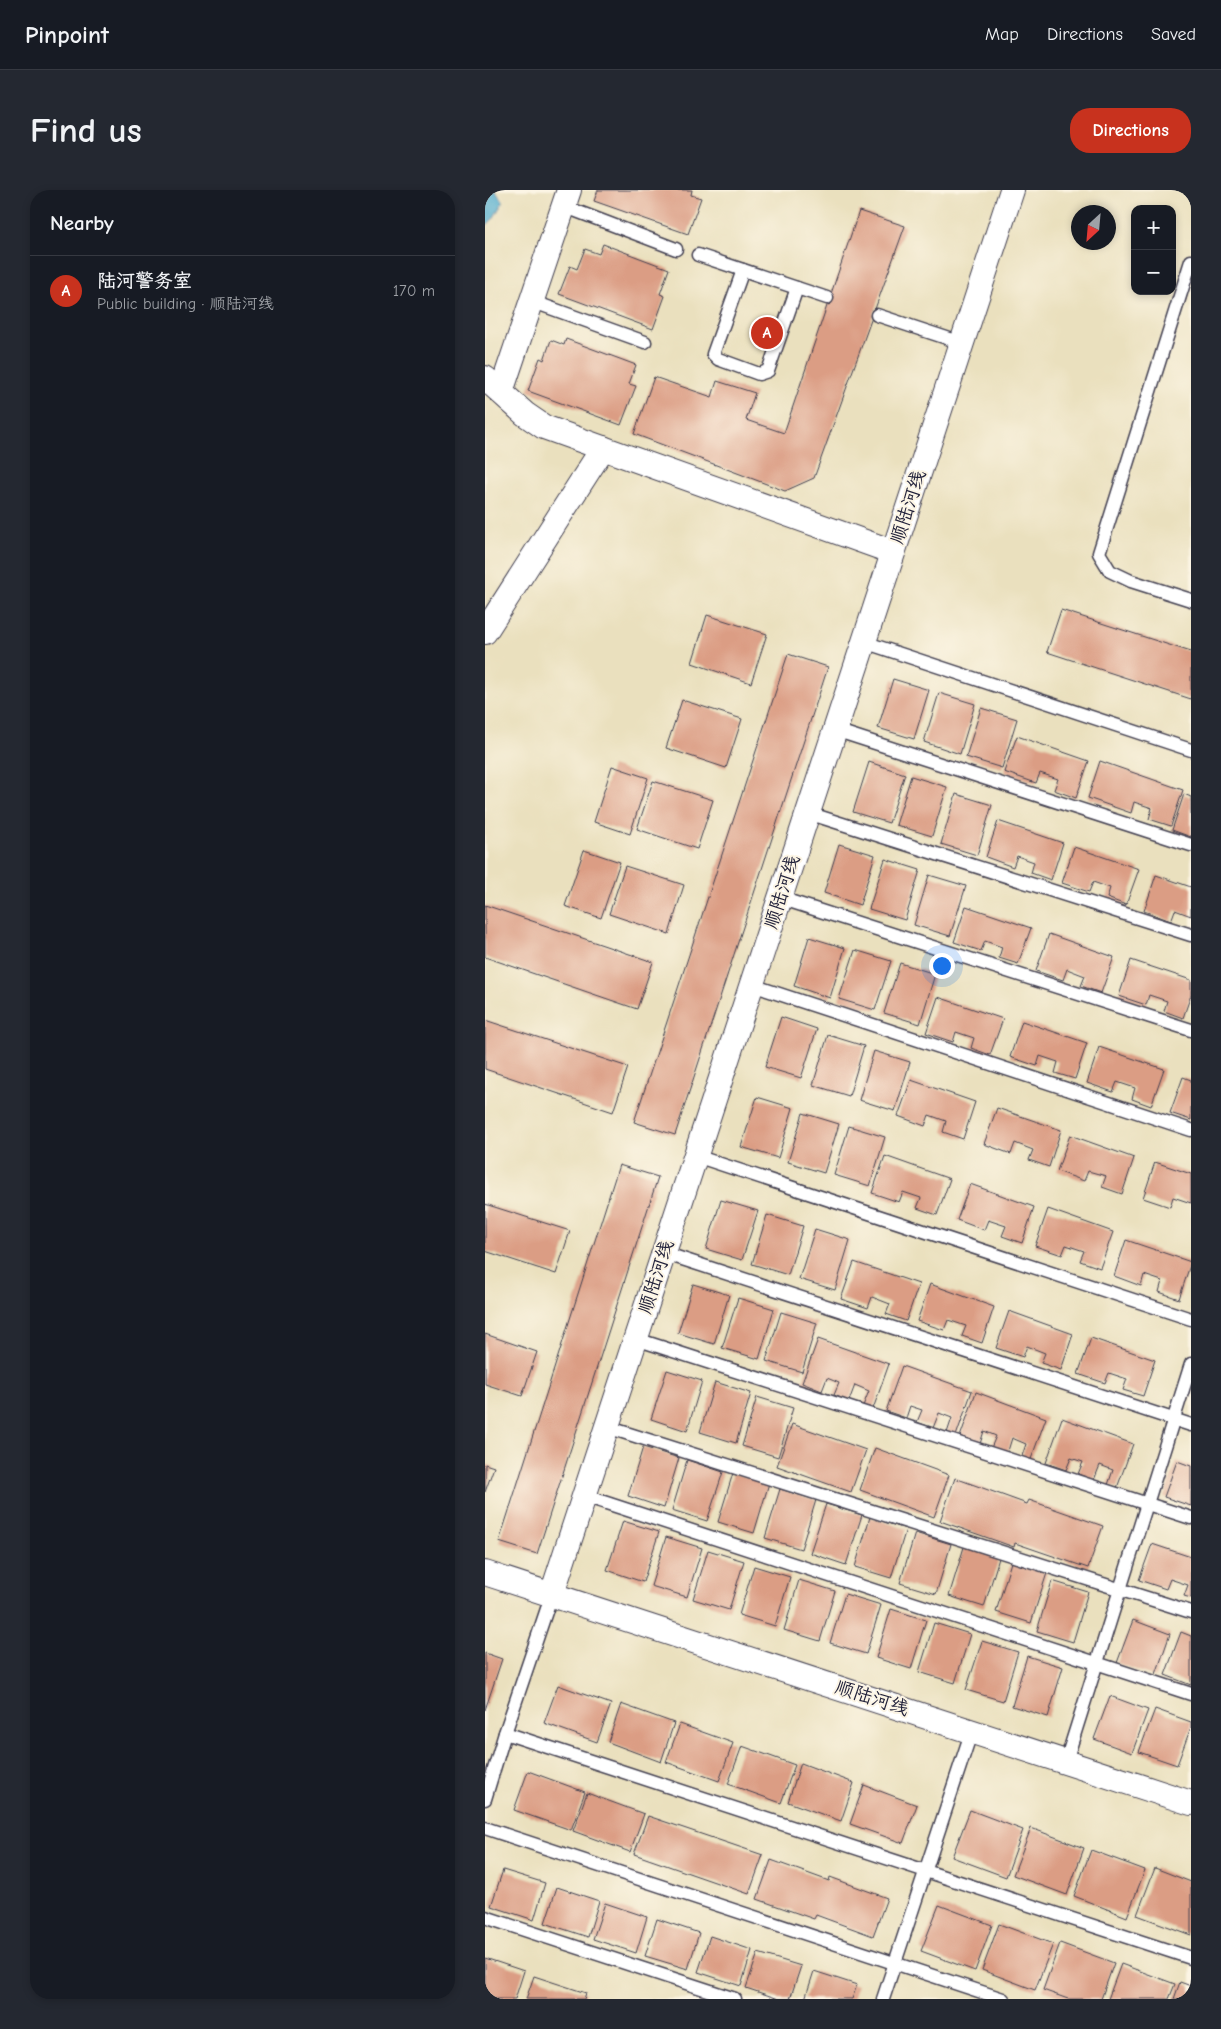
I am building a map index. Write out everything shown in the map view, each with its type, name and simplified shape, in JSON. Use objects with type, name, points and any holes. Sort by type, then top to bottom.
[{"type":"street","name":"顺陆河线","points":[[552,1594],[1012,190]]},
{"type":"street","points":[[566,198],[531,301],[493,385],[544,427],[893,552]]},
{"type":"street","points":[[485,632],[603,448]]},
{"type":"street","name":"顺陆河线","points":[[485,1573],[972,1730],[1191,1803]]},
{"type":"lane","points":[[566,198],[676,248]]},
{"type":"lane","points":[[698,255],[827,298]]},
{"type":"lane","points":[[1191,261],[1099,553],[1110,571],[1131,581],[1191,600]]},
{"type":"lane","points":[[743,270],[713,354],[718,359],[759,374],[768,371],[797,288]]},
{"type":"lane","points":[[531,301],[645,342]]},
{"type":"lane","points":[[877,315],[962,343]]},
{"type":"lane","points":[[864,642],[1191,750]]},
{"type":"lane","points":[[835,730],[1191,845]]},
{"type":"lane","points":[[808,813],[1191,935]]},
{"type":"lane","points":[[780,898],[1191,1030]]},
{"type":"lane","points":[[752,985],[1191,1130]]},
{"type":"lane","points":[[696,1156],[1191,1319]]},
{"type":"lane","points":[[664,1253],[1191,1425]]},
{"type":"lane","points":[[636,1339],[1191,1518]]},
{"type":"lane","points":[[1066,1761],[1191,1364]]},
{"type":"lane","points":[[607,1426],[1191,1612]]},
{"type":"lane","points":[[585,1496],[1191,1694]]},
{"type":"lane","points":[[485,1799],[552,1594]]},
{"type":"lane","points":[[883,1999],[972,1730]]},
{"type":"lane","points":[[505,1733],[1191,1958]]},
{"type":"lane","points":[[485,1828],[1003,1999]]},
{"type":"lane","points":[[485,1917],[735,1999]]},
{"type":"water","points":[[485,190],[495,190],[503,202],[493,219],[485,227]]},
{"type":"building","points":[[598,190],[692,190],[691,195],[701,198],[688,234],[594,201]]},
{"type":"building","points":[[859,211],[905,226],[814,478],[785,491],[634,434],[654,377],[712,397],[717,381],[755,393],[746,420],[784,433]]},
{"type":"building","points":[[603,244],[669,269],[660,294],[665,296],[653,329],[559,294],[570,266],[577,269],[585,249],[599,254]]},
{"type":"building","points":[[566,339],[636,365],[629,384],[636,386],[621,425],[528,391],[540,358],[544,360],[551,340],[564,345]]},
{"type":"building","points":[[1061,610],[1191,652],[1191,699],[1047,652]]},
{"type":"building","points":[[707,615],[767,634],[751,683],[692,663]]},
{"type":"building","points":[[788,654],[828,667],[675,1135],[634,1122]]},
{"type":"building","points":[[893,679],[929,690],[914,739],[878,728]]},
{"type":"building","points":[[939,693],[975,704],[960,754],[924,742]]},
{"type":"building","points":[[682,700],[742,719],[726,768],[666,748]]},
{"type":"building","points":[[981,708],[1017,719],[1002,768],[966,757]]},
{"type":"building","points":[[1017,736],[1089,761],[1076,798],[1054,790],[1058,779],[1040,773],[1036,783],[1004,772]]},
{"type":"building","points":[[1100,761],[1183,790],[1171,826],[1149,819],[1152,808],[1134,802],[1131,813],[1088,798]]},
{"type":"building","points":[[869,762],[905,774],[889,823],[853,812]]},
{"type":"building","points":[[612,766],[648,778],[630,834],[594,822]]},
{"type":"building","points":[[911,776],[947,787],[932,836],[896,825]]},
{"type":"building","points":[[653,781],[713,800],[697,849],[637,829]]},
{"type":"building","points":[[956,794],[992,805],[977,855],[941,844]]},
{"type":"building","points":[[1184,794],[1191,797],[1191,837],[1172,830]]},
{"type":"building","points":[[998,821],[1063,843],[1051,880],[1031,873],[1034,862],[1017,856],[1013,867],[986,857]]},
{"type":"building","points":[[839,844],[875,855],[860,905],[824,893]]},
{"type":"building","points":[[1074,847],[1139,869],[1126,905],[1107,898],[1110,888],[1093,882],[1089,892],[1062,883]]},
{"type":"building","points":[[584,850],[620,862],[601,918],[565,906]]},
{"type":"building","points":[[885,859],[920,870],[905,920],[869,909]]},
{"type":"building","points":[[625,866],[684,885],[669,934],[609,914]]},
{"type":"building","points":[[929,875],[966,886],[950,936],[914,925]]},
{"type":"building","points":[[1156,875],[1191,887],[1191,916],[1175,910],[1171,921],[1144,911]]},
{"type":"building","points":[[485,905],[653,962],[637,1009],[485,957]]},
{"type":"building","points":[[966,906],[1031,928],[1018,964],[999,958],[1002,947],[985,941],[981,951],[954,942]]},
{"type":"building","points":[[1049,934],[1114,957],[1101,993],[1081,986],[1085,976],[1067,969],[1063,980],[1036,971]]},
{"type":"building","points":[[809,937],[845,948],[830,998],[794,986]]},
{"type":"building","points":[[855,950],[891,961],[875,1010],[839,999]]},
{"type":"building","points":[[1131,960],[1191,980],[1191,995],[1183,1018],[1164,1011],[1167,1001],[1149,995],[1146,1005],[1119,996]]},
{"type":"building","points":[[900,963],[935,974],[920,1024],[884,1013]]},
{"type":"building","points":[[938,997],[1003,1019],[990,1055],[971,1048],[974,1038],[956,1032],[953,1042],[926,1033]]},
{"type":"building","points":[[781,1017],[817,1029],[801,1078],[765,1067]]},
{"type":"building","points":[[485,1020],[628,1067],[613,1112],[485,1069]]},
{"type":"building","points":[[1022,1021],[1087,1043],[1075,1079],[1055,1073],[1058,1062],[1040,1056],[1037,1066],[1010,1057]]},
{"type":"building","points":[[828,1035],[864,1046],[849,1096],[813,1085]]},
{"type":"building","points":[[1099,1047],[1164,1069],[1151,1106],[1132,1099],[1135,1088],[1117,1082],[1113,1092],[1087,1083]]},
{"type":"building","points":[[874,1051],[910,1062],[895,1111],[859,1100]]},
{"type":"building","points":[[1183,1077],[1191,1080],[1191,1120],[1170,1113]]},
{"type":"building","points":[[911,1080],[975,1102],[963,1139],[943,1132],[946,1121],[929,1115],[925,1126],[898,1116]]},
{"type":"building","points":[[757,1097],[793,1108],[778,1158],[741,1147]]},
{"type":"building","points":[[997,1108],[1061,1130],[1049,1167],[1029,1160],[1033,1150],[1015,1143],[1011,1154],[984,1144]]},
{"type":"building","points":[[803,1113],[839,1124],[824,1173],[788,1162]]},
{"type":"building","points":[[849,1126],[885,1137],[870,1186],[834,1175]]},
{"type":"building","points":[[1070,1135],[1134,1158],[1122,1194],[1102,1187],[1106,1176],[1088,1171],[1084,1181],[1057,1171]]},
{"type":"building","points":[[885,1156],[950,1179],[937,1215],[917,1208],[921,1198],[903,1192],[899,1202],[872,1193]]},
{"type":"building","points":[[1155,1162],[1191,1174],[1191,1203],[1173,1197],[1170,1207],[1143,1198]]},
{"type":"building","points":[[619,1165],[658,1177],[537,1554],[499,1542]]},
{"type":"building","points":[[970,1184],[1034,1207],[1022,1243],[1002,1236],[1006,1226],[988,1220],[984,1230],[957,1220]]},
{"type":"building","points":[[721,1200],[758,1211],[742,1260],[706,1249]]},
{"type":"building","points":[[485,1204],[570,1231],[556,1274],[485,1251]]},
{"type":"building","points":[[1048,1209],[1113,1232],[1100,1268],[1080,1261],[1084,1251],[1066,1245],[1062,1255],[1035,1246]]},
{"type":"building","points":[[767,1215],[803,1226],[788,1275],[752,1264]]},
{"type":"building","points":[[815,1229],[850,1240],[835,1290],[799,1279]]},
{"type":"building","points":[[1126,1240],[1191,1262],[1179,1299],[1159,1292],[1162,1281],[1144,1275],[1141,1286],[1114,1276]]},
{"type":"building","points":[[854,1262],[919,1284],[906,1321],[886,1314],[890,1304],[872,1297],[868,1308],[841,1299]]},
{"type":"building","points":[[693,1284],[729,1295],[714,1344],[678,1333]]},
{"type":"building","points":[[930,1284],[994,1307],[982,1343],[962,1336],[966,1326],[948,1320],[944,1330],[917,1321]]},
{"type":"building","points":[[738,1298],[774,1309],[759,1359],[722,1348]]},
{"type":"building","points":[[1009,1311],[1073,1334],[1061,1370],[1041,1363],[1045,1353],[1027,1346],[1023,1357],[996,1348]]},
{"type":"building","points":[[781,1312],[817,1323],[802,1372],[766,1361]]},
{"type":"building","points":[[485,1334],[537,1352],[522,1396],[485,1384]]},
{"type":"building","points":[[1091,1338],[1155,1360],[1143,1396],[1123,1390],[1127,1379],[1109,1373],[1105,1383],[1078,1374]]},
{"type":"building","points":[[818,1339],[889,1364],[873,1409],[863,1406],[869,1391],[855,1385],[849,1401],[834,1395],[839,1383],[827,1378],[822,1391],[802,1383]]},
{"type":"building","points":[[902,1366],[972,1391],[956,1436],[947,1433],[952,1418],[939,1413],[933,1428],[917,1422],[922,1410],[910,1406],[906,1418],[886,1411]]},
{"type":"building","points":[[667,1370],[702,1381],[687,1431],[651,1419]]},
{"type":"building","points":[[715,1382],[751,1393],[736,1443],[700,1432]]},
{"type":"building","points":[[976,1392],[1046,1418],[1030,1462],[1021,1459],[1026,1444],[1012,1438],[1007,1454],[991,1448],[996,1436],[984,1431],[980,1444],[960,1437]]},
{"type":"building","points":[[757,1397],[793,1408],[778,1457],[742,1446]]},
{"type":"building","points":[[1062,1418],[1133,1444],[1117,1488],[1108,1485],[1113,1470],[1100,1465],[1094,1480],[1078,1474],[1083,1462],[1071,1458],[1066,1470],[1046,1463]]},
{"type":"building","points":[[792,1424],[866,1450],[851,1492],[777,1466]]},
{"type":"building","points":[[643,1447],[679,1458],[664,1508],[628,1496]]},
{"type":"building","points":[[875,1448],[949,1475],[934,1517],[860,1490]]},
{"type":"building","points":[[687,1460],[723,1472],[707,1521],[672,1510]]},
{"type":"building","points":[[1177,1461],[1191,1466],[1191,1506],[1164,1497]]},
{"type":"building","points":[[485,1464],[494,1467],[485,1492]]},
{"type":"building","points":[[733,1473],[769,1483],[754,1533],[718,1522]]},
{"type":"building","points":[[955,1478],[1027,1504],[1029,1500],[1103,1526],[1088,1568],[1015,1543],[1014,1547],[940,1521]]},
{"type":"building","points":[[780,1489],[816,1500],[801,1549],[765,1538]]},
{"type":"building","points":[[826,1504],[862,1515],[846,1565],[810,1553]]},
{"type":"building","points":[[870,1517],[906,1529],[891,1578],[855,1567]]},
{"type":"building","points":[[623,1521],[659,1532],[643,1582],[607,1570]]},
{"type":"building","points":[[915,1533],[951,1544],[936,1594],[900,1583]]},
{"type":"building","points":[[666,1537],[702,1548],[687,1597],[651,1586]]},
{"type":"building","points":[[1152,1544],[1191,1557],[1191,1598],[1184,1596],[1188,1585],[1170,1579],[1166,1589],[1139,1580]]},
{"type":"building","points":[[964,1547],[999,1558],[984,1607],[949,1596]]},
{"type":"building","points":[[708,1550],[744,1561],[729,1610],[693,1599]]},
{"type":"building","points":[[1011,1562],[1047,1573],[1031,1623],[996,1612]]},
{"type":"building","points":[[754,1566],[790,1577],[775,1626],[739,1615]]},
{"type":"building","points":[[799,1580],[835,1591],[820,1641],[784,1630]]},
{"type":"building","points":[[1052,1581],[1088,1592],[1073,1642],[1037,1631]]},
{"type":"building","points":[[845,1594],[881,1605],[866,1654],[830,1643]]},
{"type":"building","points":[[891,1609],[926,1620],[911,1669],[876,1658]]},
{"type":"building","points":[[1133,1620],[1170,1634],[1155,1677],[1117,1663]]},
{"type":"building","points":[[934,1623],[970,1634],[955,1683],[919,1672]]},
{"type":"building","points":[[1181,1632],[1191,1636],[1191,1685],[1165,1675]]},
{"type":"building","points":[[982,1641],[1018,1652],[1003,1701],[966,1690]]},
{"type":"building","points":[[485,1653],[502,1659],[485,1710]]},
{"type":"building","points":[[1027,1656],[1063,1667],[1048,1717],[1012,1706]]},
{"type":"building","points":[[558,1685],[611,1704],[597,1742],[544,1723]]},
{"type":"building","points":[[1110,1696],[1148,1710],[1132,1753],[1094,1739]]},
{"type":"building","points":[[621,1704],[674,1723],[661,1762],[608,1742]]},
{"type":"building","points":[[1155,1709],[1191,1722],[1191,1727],[1177,1765],[1139,1752]]},
{"type":"building","points":[[680,1724],[733,1743],[719,1781],[666,1762]]},
{"type":"building","points":[[742,1746],[795,1765],[781,1803],[728,1784]]},
{"type":"building","points":[[801,1763],[854,1783],[841,1821],[788,1802]]},
{"type":"building","points":[[528,1771],[585,1792],[571,1830],[514,1810]]},
{"type":"building","points":[[864,1785],[917,1805],[903,1843],[850,1824]]},
{"type":"building","points":[[587,1793],[644,1814],[630,1852],[573,1831]]},
{"type":"building","points":[[970,1810],[1023,1830],[1006,1877],[952,1857]]},
{"type":"building","points":[[648,1816],[763,1855],[749,1894],[634,1854]]},
{"type":"building","points":[[1031,1828],[1084,1848],[1067,1895],[1013,1875]]},
{"type":"building","points":[[1091,1850],[1145,1870],[1127,1917],[1074,1896]]},
{"type":"building","points":[[771,1860],[829,1881],[830,1877],[887,1898],[873,1936],[816,1915],[814,1919],[757,1899]]},
{"type":"building","points":[[1155,1868],[1191,1882],[1191,1935],[1137,1915]]},
{"type":"building","points":[[503,1870],[545,1883],[534,1920],[491,1906]]},
{"type":"building","points":[[557,1887],[599,1901],[588,1937],[545,1923]]},
{"type":"building","points":[[605,1903],[647,1917],[636,1953],[593,1939]]},
{"type":"building","points":[[939,1905],[992,1925],[975,1971],[921,1951]]},
{"type":"building","points":[[657,1919],[699,1933],[688,1969],[645,1956]]},
{"type":"building","points":[[999,1924],[1053,1944],[1035,1990],[982,1970]]},
{"type":"building","points":[[710,1936],[752,1950],[741,1986],[698,1972]]},
{"type":"building","points":[[1060,1943],[1114,1963],[1101,1999],[1068,1999],[1043,1990]]},
{"type":"building","points":[[758,1953],[801,1966],[790,1999],[779,1999],[746,1988]]},
{"type":"building","points":[[485,1958],[524,1971],[515,1999],[485,1999]]},
{"type":"building","points":[[1121,1964],[1175,1984],[1169,1999],[1108,1999]]},
{"type":"building","points":[[814,1971],[857,1985],[852,1999],[805,1999]]},
{"type":"building","points":[[534,1976],[586,1993],[584,1999],[526,1999]]},
{"type":"building","points":[[1180,1982],[1191,1986],[1191,1999],[1174,1999]]},
{"type":"place","name":"陆河警务室","points":[[767,333]]}]
